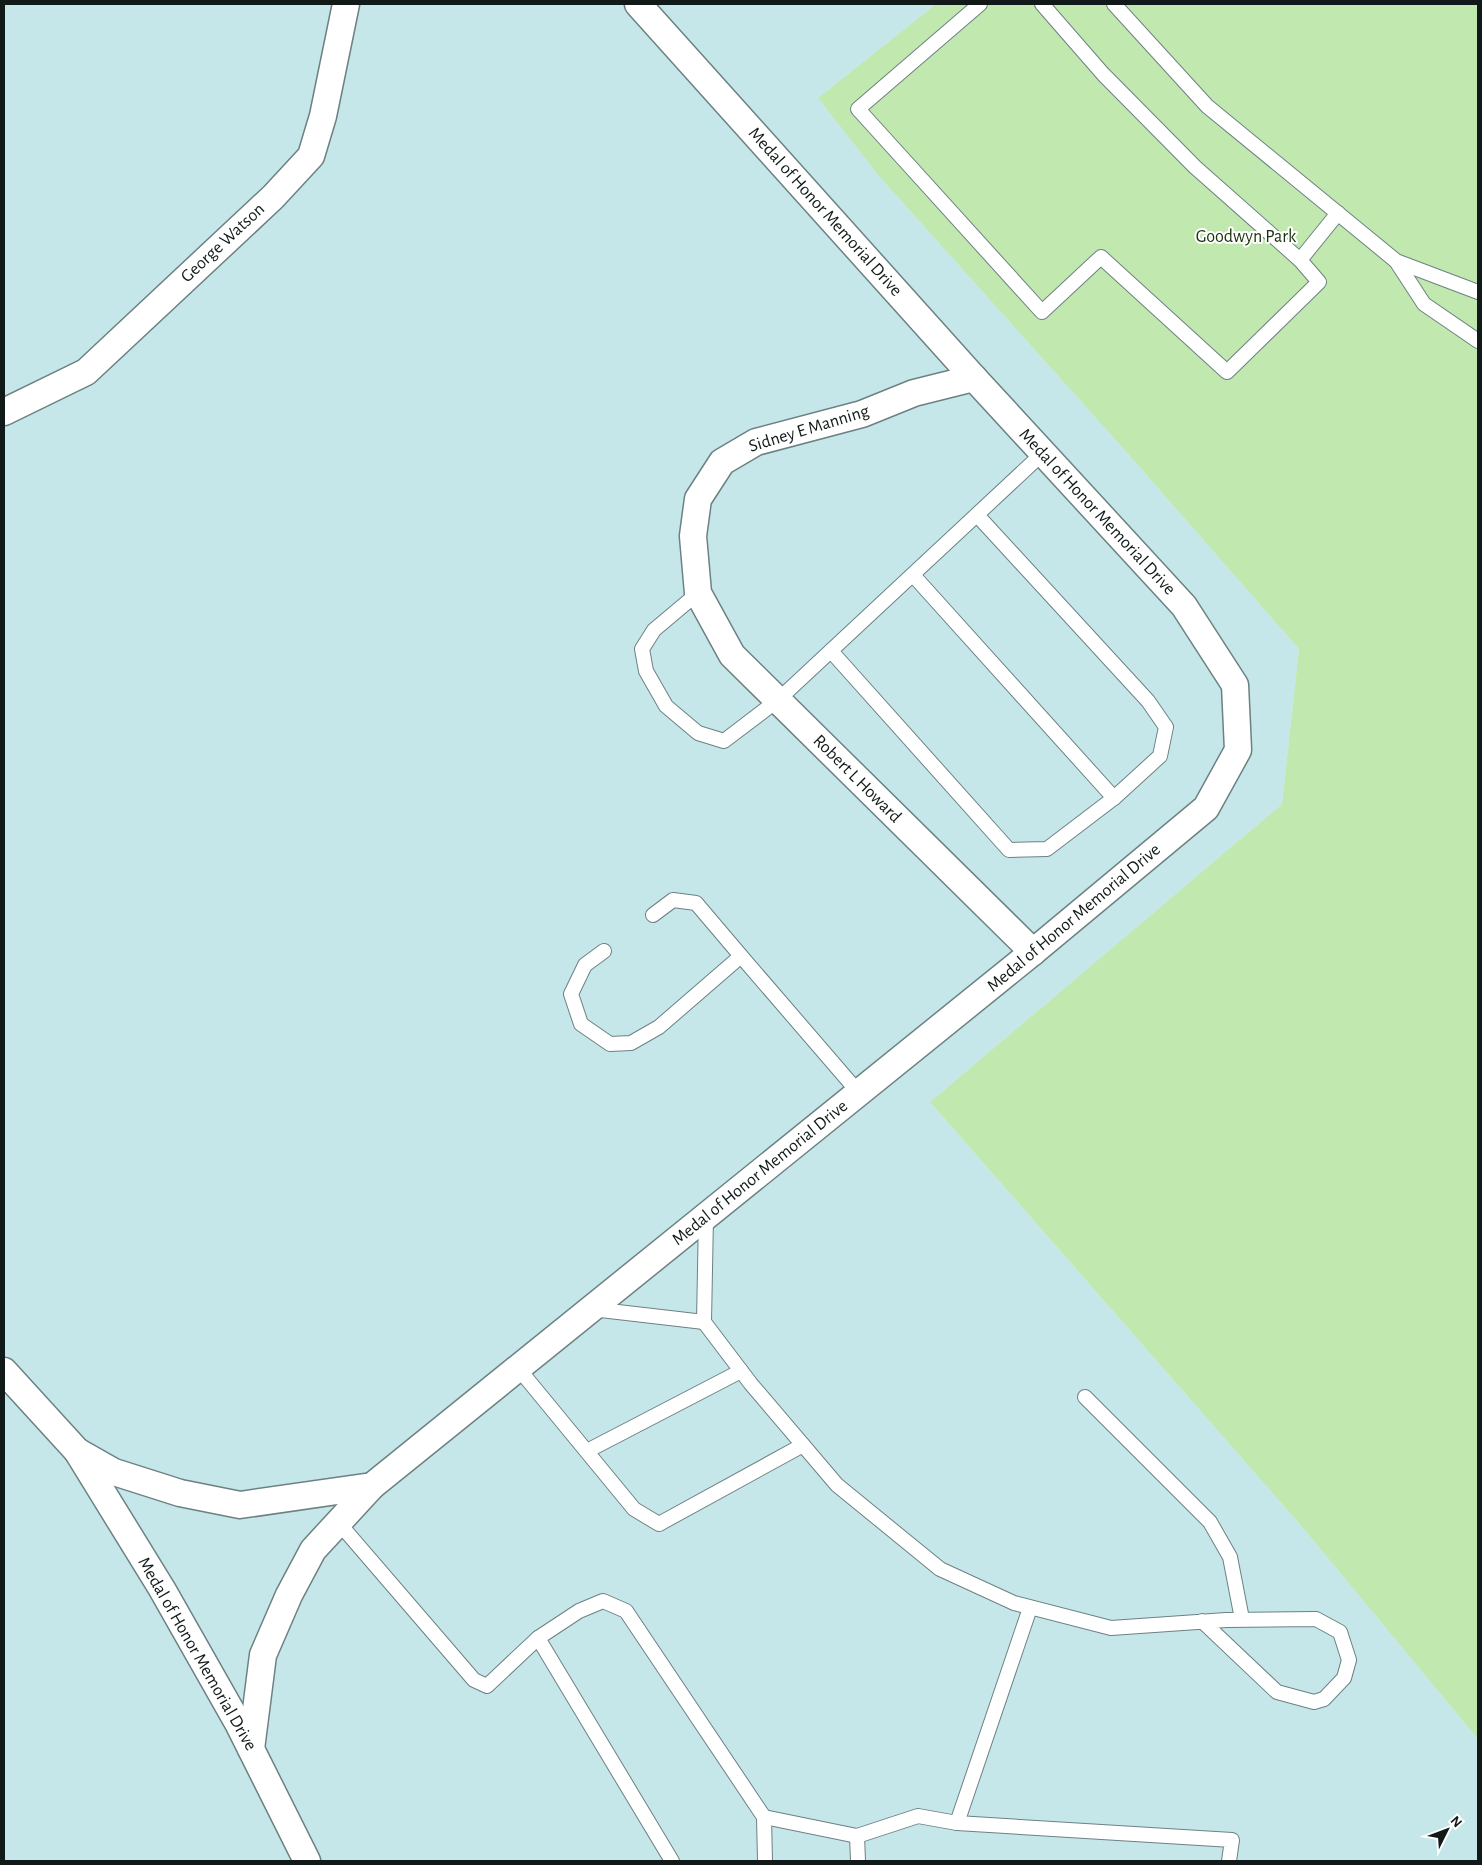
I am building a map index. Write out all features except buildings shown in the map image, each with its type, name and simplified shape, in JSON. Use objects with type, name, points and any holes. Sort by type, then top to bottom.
[{"type":"street","name":"George Watson","points":[[4,412],[86,372],[273,197],[311,156],[323,116],[346,4]]},
{"type":"street","name":"Medal of Honor Memorial Drive","points":[[77,1451],[114,1472],[180,1493],[240,1506],[372,1486],[1033,952],[1206,808],[1238,750],[1235,686],[1184,606],[974,378],[638,4]]},
{"type":"street","name":"Sidney E Manning","points":[[698,593],[693,536],[698,499],[722,462],[756,442],[862,414],[914,393],[974,378]]},
{"type":"street","name":"Robert L Howard","points":[[698,593],[732,655],[1033,952]]},
{"type":"street","name":"Medal of Honor Memorial Drive","points":[[4,1371],[77,1451],[162,1589],[251,1749],[307,1861]]},
{"type":"street","points":[[251,1749],[263,1655],[289,1595],[313,1550],[372,1486]]},
{"type":"lane","points":[[980,4],[858,109],[1042,312],[1101,257],[1227,372],[1319,282],[1300,260],[1195,167],[1103,74],[1042,4]]},
{"type":"lane","points":[[1114,4],[1207,106],[1396,261],[1424,304],[1478,341]]},
{"type":"lane","points":[[1300,260],[1338,214]]},
{"type":"lane","points":[[1396,261],[1478,292]]},
{"type":"lane","points":[[698,593],[654,630],[642,649],[646,671],[666,706],[698,733],[724,741],[778,700],[1044,454]]},
{"type":"lane","points":[[831,651],[1009,850],[1047,849],[1114,798],[1160,756],[1166,727],[1148,701],[978,515]]},
{"type":"lane","points":[[913,574],[1114,798]]},
{"type":"lane","points":[[653,915],[673,900],[696,903],[859,1093]]},
{"type":"lane","points":[[604,951],[585,965],[571,994],[581,1024],[610,1044],[631,1043],[658,1027],[741,956]]},
{"type":"lane","points":[[706,1217],[704,1322],[741,1371],[837,1485],[940,1569],[1014,1604],[1111,1628],[1202,1621],[1316,1619],[1340,1632],[1350,1660],[1344,1678],[1324,1699],[1314,1702],[1277,1692],[1202,1621]]},
{"type":"lane","points":[[592,1309],[704,1322]]},
{"type":"lane","points":[[518,1368],[634,1509],[659,1524],[803,1445]]},
{"type":"lane","points":[[587,1451],[741,1371]]},
{"type":"lane","points":[[1085,1397],[1210,1522],[1230,1557],[1242,1620]]},
{"type":"lane","points":[[338,1522],[474,1680],[487,1686],[538,1638],[579,1611],[603,1601],[626,1611],[764,1817],[765,1861]]},
{"type":"lane","points":[[957,1823],[1030,1608]]},
{"type":"lane","points":[[538,1638],[672,1861]]},
{"type":"lane","points":[[764,1817],[857,1836],[918,1816],[957,1823],[1232,1840],[1229,1861]]},
{"type":"lane","points":[[857,1836],[858,1861]]},
{"type":"shaded area","points":[[4,4],[936,4],[818,98],[878,175],[1121,446],[1299,649],[1282,804],[930,1102],[1303,1528],[1478,1739],[1478,1861],[4,1861]]},
{"type":"green space","name":"Goodwyn Park","points":[[936,4],[1478,4],[1478,1739],[1303,1528],[930,1102],[1282,804],[1299,649],[1121,446],[878,175],[818,98]]}]
